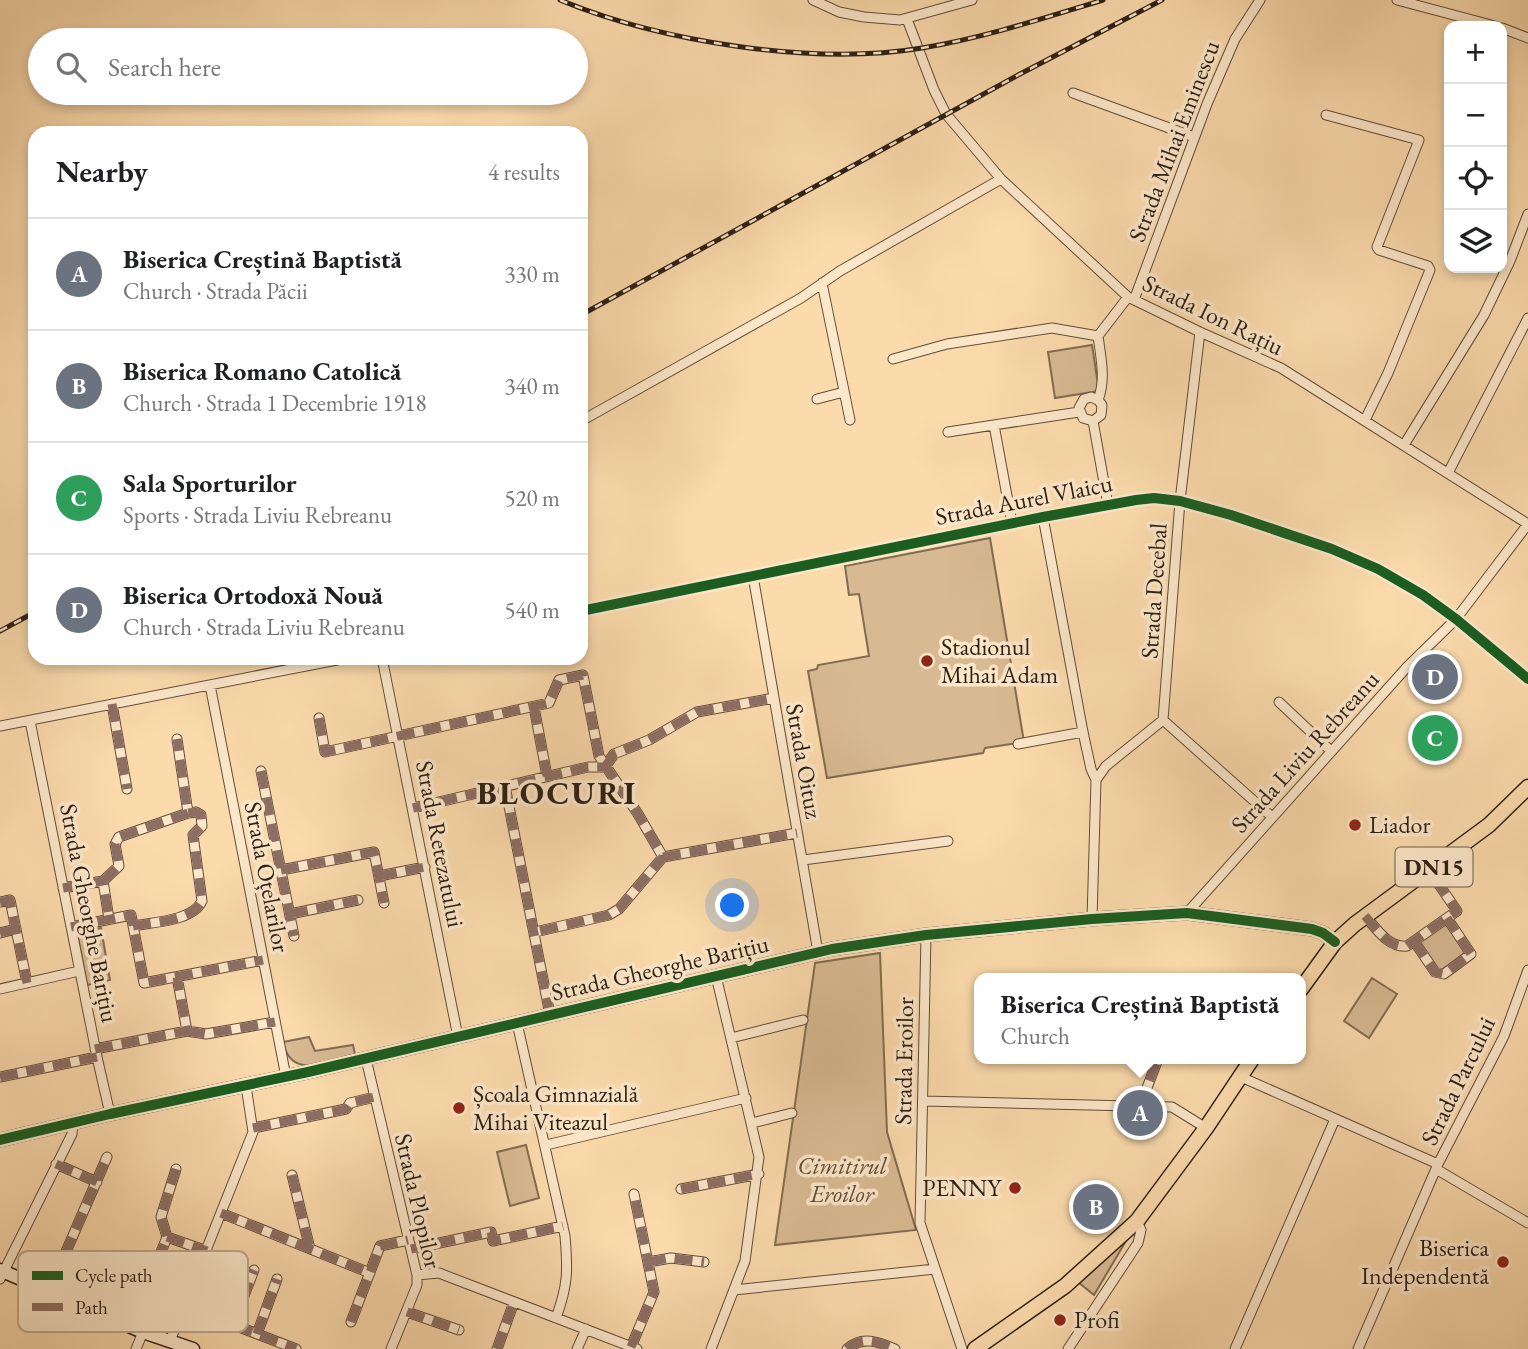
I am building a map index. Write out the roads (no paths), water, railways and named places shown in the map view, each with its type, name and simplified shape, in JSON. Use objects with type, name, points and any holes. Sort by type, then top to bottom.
[{"type":"main road","name":"DN15","points":[[1306,982],[1335,942],[1365,916],[1489,825],[1528,787]]},
{"type":"main road","points":[[975,1349],[1065,1286],[1137,1221],[1206,1128],[1249,1064]]},
{"type":"street","points":[[813,0],[839,12],[864,18],[907,19],[972,0]]},
{"type":"street","name":"Strada Mihai Eminescu","points":[[1098,336],[1131,298],[1235,38],[1260,0]]},
{"type":"street","points":[[1397,0],[1476,21]]},
{"type":"street","name":"Strada Ion Rațiu","points":[[907,19],[946,114],[1001,179],[1131,298],[1280,368],[1528,524]]},
{"type":"street","points":[[1507,30],[1528,37]]},
{"type":"street","points":[[1073,93],[1194,137]]},
{"type":"street","points":[[1326,115],[1419,140],[1377,247],[1379,250],[1428,266],[1430,270],[1366,420]]},
{"type":"street","points":[[588,417],[801,299],[822,283],[1001,179]]},
{"type":"street","points":[[1404,445],[1484,315],[1510,261],[1528,214]]},
{"type":"street","points":[[822,283],[850,420]]},
{"type":"street","points":[[1448,473],[1528,318]]},
{"type":"street","points":[[893,359],[947,344],[1052,328],[1098,336],[1102,374],[1102,389],[1098,400]]},
{"type":"street","name":"Strada Decebal","points":[[1163,720],[1180,501],[1200,332]]},
{"type":"street","points":[[817,399],[844,392]]},
{"type":"street","points":[[1091,397],[1102,405],[1099,418],[1093,421],[1085,420],[1079,412],[1084,399],[1091,397]]},
{"type":"street","points":[[948,432],[1079,412]]},
{"type":"street","points":[[1093,421],[1108,505]]},
{"type":"street","points":[[995,425],[1012,523]]},
{"type":"street","name":"Strada Aurel Vlaicu","points":[[588,610],[1012,523],[1154,498],[1180,501],[1231,515],[1332,549],[1378,569],[1423,595],[1456,619],[1528,679]]},
{"type":"street","points":[[1043,517],[1083,732],[1096,780],[1092,919]]},
{"type":"street","name":"Strada Liviu Rebreanu","points":[[1187,913],[1406,667],[1456,619],[1528,524]]},
{"type":"street","name":"Strada Oituz","points":[[753,576],[818,952]]},
{"type":"street","points":[[0,726],[311,665]]},
{"type":"street","name":"Strada Retezatului","points":[[383,665],[458,1037]]},
{"type":"street","points":[[318,718],[325,752],[549,704],[559,680],[583,675],[599,756],[663,857]]},
{"type":"street","name":"Strada Oțelarilor","points":[[210,685],[286,1077]]},
{"type":"street","points":[[413,808],[588,767],[605,766],[614,754],[649,740],[697,712],[774,698]]},
{"type":"street","points":[[1279,702],[1331,751]]},
{"type":"street","points":[[112,704],[127,789]]},
{"type":"street","points":[[534,707],[547,776]]},
{"type":"street","points":[[1096,780],[1106,766],[1163,720],[1272,817]]},
{"type":"street","name":"Strada Gheorghe Barițiu","points":[[30,721],[110,1114]]},
{"type":"street","points":[[1018,744],[1083,732]]},
{"type":"street","points":[[177,738],[188,813]]},
{"type":"street","points":[[261,771],[294,936]]},
{"type":"street","points":[[505,786],[550,1015]]},
{"type":"street","points":[[63,888],[103,881],[119,866],[115,844],[119,837],[196,812],[201,815],[202,826],[193,835],[202,901],[198,909],[189,914],[133,926]]},
{"type":"street","points":[[535,932],[610,915],[619,909],[663,857],[797,833]]},
{"type":"street","points":[[803,860],[947,841]]},
{"type":"street","points":[[281,870],[374,852],[384,903]]},
{"type":"street","points":[[379,876],[425,867]]},
{"type":"street","points":[[1365,916],[1397,947],[1407,946],[1457,911],[1429,870]]},
{"type":"street","points":[[103,881],[109,919]]},
{"type":"street","points":[[0,901],[10,900],[27,983]]},
{"type":"street","points":[[290,914],[358,900]]},
{"type":"street","name":"Strada Gheorghe Barițiu","points":[[0,1140],[366,1059],[818,952],[926,935],[1187,913],[1312,929],[1324,933],[1335,942]]},
{"type":"street","points":[[71,927],[131,915],[144,983],[263,960]]},
{"type":"street","points":[[1414,941],[1435,972],[1444,974],[1471,954],[1447,918]]},
{"type":"street","points":[[0,933],[16,929]]},
{"type":"street","name":"Strada Eroilor","points":[[926,935],[920,1223],[962,1349]]},
{"type":"street","name":"Strada Parcului","points":[[1241,1077],[1437,1167],[1504,1036],[1528,970]]},
{"type":"street","points":[[0,989],[79,971]]},
{"type":"street","points":[[711,1349],[745,1261],[759,1174],[758,1147],[716,976]]},
{"type":"street","points":[[177,977],[187,1031]]},
{"type":"street","points":[[731,1038],[803,1020]]},
{"type":"street","points":[[0,1077],[187,1031],[206,1034],[275,1022]]},
{"type":"street","points":[[517,1023],[563,1226],[568,1268],[566,1291],[556,1318]]},
{"type":"street","name":"Strada Plopilor","points":[[366,1059],[417,1285],[391,1349]]},
{"type":"street","points":[[1140,1106],[1156,1064]]},
{"type":"street","points":[[167,1237],[207,1251],[253,1128],[246,1086]]},
{"type":"street","points":[[253,1128],[346,1109],[350,1103],[375,1097]]},
{"type":"street","points":[[546,1145],[746,1098]]},
{"type":"street","points":[[923,1101],[1172,1107],[1206,1128]]},
{"type":"street","points":[[752,1123],[792,1113]]},
{"type":"street","points":[[1235,1349],[1335,1119]]},
{"type":"street","points":[[18,1281],[1,1274],[72,1134],[73,1123]]},
{"type":"street","points":[[66,1251],[107,1157]]},
{"type":"street","points":[[56,1164],[97,1182]]},
{"type":"street","points":[[1359,1349],[1437,1167],[1528,1223]]},
{"type":"street","points":[[161,1251],[167,1237],[160,1217],[176,1169]]},
{"type":"street","points":[[681,1189],[759,1174]]},
{"type":"street","points":[[292,1175],[310,1248]]},
{"type":"street","points":[[416,1275],[439,1273],[634,1348],[654,1292],[634,1194]]},
{"type":"street","points":[[221,1213],[370,1273]]},
{"type":"street","points":[[1068,1349],[1138,1243],[1141,1230],[1137,1221]]},
{"type":"street","points":[[351,1322],[380,1246],[409,1245],[491,1231],[493,1241],[563,1226]]},
{"type":"street","points":[[648,1262],[671,1258],[704,1262]]},
{"type":"street","points":[[734,1290],[935,1269]]},
{"type":"street","points":[[248,1285],[254,1270]]},
{"type":"street","points":[[257,1334],[277,1279]]},
{"type":"street","points":[[498,1349],[514,1302]]},
{"type":"street","points":[[407,1312],[459,1330]]},
{"type":"street","points":[[578,1349],[586,1329]]},
{"type":"street","points":[[248,1330],[296,1349]]},
{"type":"street","points":[[136,1349],[143,1332],[193,1349]]},
{"type":"street","points":[[170,1341],[174,1332]]},
{"type":"street","points":[[847,1349],[852,1344],[868,1340],[895,1349]]},
{"type":"railway","points":[[560,0],[644,28],[690,38],[787,52],[834,54],[880,53],[945,44],[1103,0]]},
{"type":"railway","points":[[588,311],[1020,74],[1162,0]]},
{"type":"railway","points":[[0,631],[28,616]]},
{"type":"place","name":"Stadionul Mihai Adam","points":[[927,661]]},
{"type":"place","name":"Biserica Ortodoxă Nouă","points":[[1435,677]]},
{"type":"place","name":"Sala Sporturilor","points":[[1435,738]]},
{"type":"place","name":"Liador","points":[[1355,825]]},
{"type":"place","name":"Școala Gimnazială Mihai Viteazul","points":[[459,1108]]},
{"type":"place","name":"Biserica Creștină Baptistă","points":[[1140,1113]]},
{"type":"place","name":"PENNY","points":[[1015,1188]]},
{"type":"place","name":"Biserica Romano Catolică","points":[[1096,1207]]},
{"type":"place","name":"Biserica Independentă","points":[[1503,1262]]},
{"type":"place","name":"Profi","points":[[1060,1320]]},
{"type":"district","name":"BLOCURI","points":[[557,793]]},
{"type":"park label","name":"Cimitirul Eroilor","points":[[842,1180]]}]
